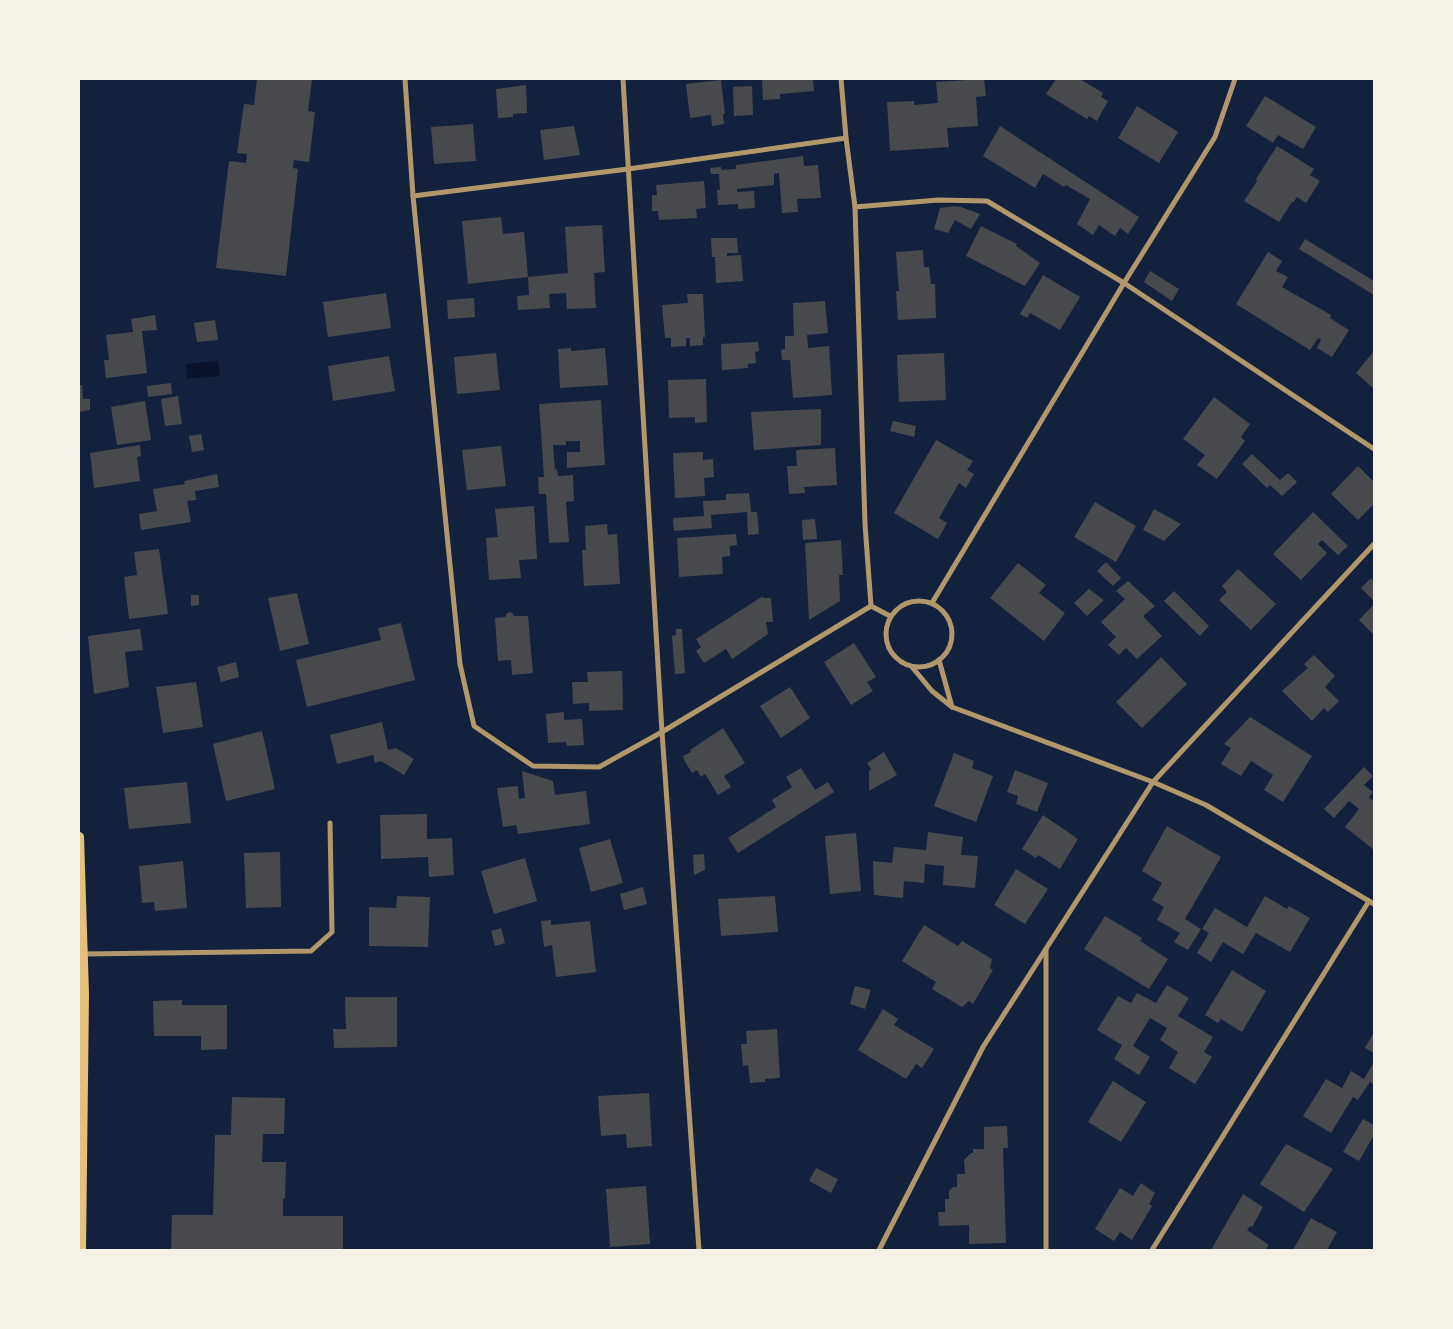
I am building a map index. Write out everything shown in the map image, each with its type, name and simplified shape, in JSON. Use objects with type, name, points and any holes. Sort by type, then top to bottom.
[{"type":"main road","points":[[79,836],[84,954],[81,1250]]},
{"type":"street","points":[[405,79],[413,196],[460,664],[474,726],[533,766],[599,767],[662,732],[871,606]]},
{"type":"street","points":[[623,79],[662,732],[699,1250]]},
{"type":"street","points":[[841,79],[855,206],[865,524],[871,606]]},
{"type":"street","points":[[932,603],[1124,283],[1215,137],[1235,79]]},
{"type":"street","points":[[413,196],[628,169],[846,138]]},
{"type":"street","points":[[855,206],[938,200],[987,201],[1124,283],[1374,449]]},
{"type":"street","points":[[879,1250],[983,1047],[1153,782],[1374,544]]},
{"type":"street","points":[[923,600],[932,603],[949,618],[952,641],[947,652],[939,660],[923,667],[912,667],[897,660],[889,651],[885,628],[890,616],[898,607],[912,601],[923,600]]},
{"type":"street","points":[[871,606],[890,616]]},
{"type":"street","points":[[939,660],[952,707]]},
{"type":"street","points":[[912,667],[932,691],[952,707],[1153,782],[1206,805],[1372,903],[1152,1250]]},
{"type":"street","points":[[84,954],[311,952],[332,932],[330,823]]},
{"type":"street","points":[[1046,949],[1046,1250]]},
{"type":"water","points":[[218,361],[220,376],[187,379],[186,364]]},
{"type":"building","points":[[257,79],[312,79],[308,111],[315,112],[309,162],[294,160],[293,168],[298,169],[286,276],[216,268],[229,161],[246,163],[247,154],[237,153],[244,104],[254,105]]},
{"type":"building","points":[[762,79],[813,79],[814,91],[780,94],[780,99],[763,100]]},
{"type":"building","points":[[984,79],[986,96],[976,97],[978,126],[947,128],[949,147],[890,151],[887,102],[914,101],[914,105],[938,103],[936,82]]},
{"type":"building","points":[[1056,79],[1080,79],[1103,93],[1101,97],[1108,101],[1097,121],[1089,116],[1087,119],[1046,94]]},
{"type":"building","points":[[721,80],[725,114],[723,114],[724,124],[712,126],[711,115],[690,118],[686,84]]},
{"type":"building","points":[[526,85],[527,113],[513,114],[513,117],[498,118],[496,89]]},
{"type":"building","points":[[752,86],[753,115],[734,116],[733,87]]},
{"type":"building","points":[[1265,96],[1316,127],[1303,149],[1278,135],[1273,143],[1246,126]]},
{"type":"building","points":[[1137,106],[1178,132],[1159,163],[1118,138]]},
{"type":"building","points":[[473,124],[476,161],[434,164],[431,127]]},
{"type":"building","points":[[574,126],[580,155],[544,160],[540,130]]},
{"type":"building","points":[[1000,126],[1139,217],[1128,234],[1120,228],[1115,236],[1099,225],[1093,235],[1077,224],[1090,199],[1066,185],[1064,187],[1043,174],[1035,188],[983,156]]},
{"type":"building","points":[[1277,146],[1314,169],[1310,175],[1320,181],[1306,203],[1297,197],[1279,222],[1244,201]]},
{"type":"building","points":[[803,156],[804,166],[818,165],[821,198],[797,199],[798,212],[782,213],[779,173],[774,174],[774,185],[737,189],[737,192],[754,191],[755,208],[738,209],[738,204],[718,205],[717,190],[720,190],[719,174],[711,174],[710,168],[721,167],[721,170],[736,169],[736,165]]},
{"type":"building","points":[[704,181],[706,208],[696,209],[697,218],[659,220],[658,211],[652,211],[652,195],[657,195],[656,185]]},
{"type":"building","points":[[954,206],[980,214],[971,229],[955,220],[948,233],[934,229],[940,208]]},
{"type":"building","points":[[501,217],[503,234],[524,232],[528,277],[468,284],[462,221]]},
{"type":"building","points":[[602,225],[605,272],[594,273],[596,308],[567,309],[566,293],[549,294],[550,308],[518,310],[517,296],[529,295],[528,277],[568,273],[565,227]]},
{"type":"building","points":[[981,226],[1017,244],[1016,246],[1040,263],[1025,286],[966,256]]},
{"type":"building","points":[[711,238],[737,238],[738,253],[727,253],[727,256],[741,255],[743,281],[716,283],[715,257],[712,257]]},
{"type":"building","points":[[1305,239],[1374,281],[1374,295],[1299,249]]},
{"type":"building","points":[[923,250],[924,267],[929,267],[931,284],[935,284],[936,318],[898,320],[896,291],[899,291],[896,252]]},
{"type":"building","points":[[1268,252],[1282,261],[1276,271],[1288,277],[1282,287],[1331,315],[1330,318],[1349,330],[1332,357],[1317,348],[1321,340],[1318,338],[1310,350],[1236,304]]},
{"type":"building","points":[[1150,271],[1179,289],[1172,301],[1144,282]]},
{"type":"building","points":[[1043,275],[1080,297],[1060,330],[1030,313],[1027,318],[1020,314]]},
{"type":"building","points":[[386,293],[391,328],[328,337],[323,302]]},
{"type":"building","points":[[687,294],[703,294],[705,337],[703,337],[703,345],[690,346],[690,338],[686,338],[686,346],[671,347],[671,338],[665,338],[662,305],[688,303]]},
{"type":"building","points":[[474,298],[475,317],[448,319],[447,300]]},
{"type":"building","points":[[825,301],[828,333],[807,335],[808,348],[829,346],[832,395],[793,398],[790,360],[782,360],[781,350],[785,349],[785,336],[794,336],[793,303]]},
{"type":"building","points":[[155,315],[157,330],[142,331],[147,373],[106,378],[104,360],[109,360],[106,335],[133,332],[131,319]]},
{"type":"building","points":[[215,320],[218,340],[197,342],[194,323]]},
{"type":"building","points":[[758,342],[759,351],[755,352],[756,363],[748,364],[748,368],[722,370],[721,344]]},
{"type":"building","points":[[571,348],[571,351],[605,348],[608,385],[560,388],[558,349]]},
{"type":"building","points":[[1374,351],[1374,389],[1356,373]]},
{"type":"building","points":[[496,353],[500,390],[457,394],[454,357]]},
{"type":"building","points":[[944,353],[946,400],[899,402],[897,355]]},
{"type":"building","points":[[389,356],[395,391],[333,401],[328,366]]},
{"type":"building","points":[[706,379],[707,422],[695,423],[695,417],[669,418],[668,380]]},
{"type":"building","points":[[171,383],[172,394],[148,397],[147,386]]},
{"type":"building","points":[[79,385],[82,385],[83,399],[90,399],[90,410],[79,412]]},
{"type":"building","points":[[178,396],[182,424],[165,426],[161,399]]},
{"type":"building","points":[[1214,397],[1250,424],[1241,437],[1245,441],[1217,479],[1197,465],[1205,455],[1183,439]]},
{"type":"building","points":[[601,400],[605,465],[567,468],[567,452],[580,452],[580,441],[566,441],[566,445],[553,445],[555,470],[557,469],[558,476],[573,475],[574,501],[566,502],[569,542],[549,543],[546,494],[539,494],[538,477],[544,477],[539,404]]},
{"type":"building","points":[[145,401],[151,440],[117,445],[111,407]]},
{"type":"building","points":[[821,409],[821,445],[754,450],[751,412]]},
{"type":"building","points":[[893,421],[916,426],[914,437],[890,431]]},
{"type":"building","points":[[201,434],[204,450],[192,452],[189,436]]},
{"type":"building","points":[[936,440],[973,461],[967,470],[974,474],[966,488],[959,483],[939,518],[947,523],[938,539],[894,513]]},
{"type":"building","points":[[140,445],[141,456],[137,457],[140,481],[94,488],[90,453]]},
{"type":"building","points":[[501,446],[506,486],[467,490],[462,450]]},
{"type":"building","points":[[835,448],[837,485],[804,487],[805,493],[789,494],[787,466],[797,466],[796,450]]},
{"type":"building","points":[[703,452],[703,460],[713,459],[714,477],[704,478],[705,496],[675,498],[673,453]]},
{"type":"building","points":[[1252,454],[1280,480],[1288,473],[1297,482],[1282,496],[1270,485],[1267,488],[1242,464]]},
{"type":"building","points":[[1358,466],[1374,482],[1374,504],[1358,520],[1331,494]]},
{"type":"building","points":[[217,474],[219,487],[195,491],[196,500],[187,501],[191,522],[141,530],[139,514],[157,511],[153,489],[185,484],[184,481]]},
{"type":"building","points":[[749,493],[751,512],[757,512],[759,534],[748,535],[747,512],[711,515],[712,528],[674,531],[673,518],[704,516],[703,501],[726,500],[726,494]]},
{"type":"building","points":[[1095,502],[1136,526],[1116,562],[1074,537]]},
{"type":"building","points":[[534,506],[537,559],[519,560],[521,578],[489,580],[486,538],[498,537],[495,509]]},
{"type":"building","points":[[1154,509],[1181,524],[1164,541],[1143,530]]},
{"type":"building","points":[[1313,512],[1348,546],[1338,555],[1322,540],[1318,544],[1327,553],[1301,580],[1273,554]]},
{"type":"building","points":[[815,519],[817,539],[803,540],[802,520]]},
{"type":"building","points":[[607,524],[608,535],[617,534],[620,584],[584,586],[582,550],[586,550],[585,526]]},
{"type":"building","points":[[736,534],[737,545],[730,546],[730,556],[722,557],[723,574],[679,577],[677,538]]},
{"type":"building","points":[[841,540],[843,575],[839,575],[840,601],[809,620],[805,543]]},
{"type":"building","points":[[159,549],[168,614],[129,619],[124,577],[137,575],[134,552]]},
{"type":"building","points":[[1106,562],[1121,578],[1113,586],[1097,571]]},
{"type":"building","points":[[1018,563],[1046,585],[1039,593],[1065,613],[1044,641],[990,598]]},
{"type":"building","points":[[1238,569],[1276,604],[1251,630],[1219,600],[1227,592],[1222,586]]},
{"type":"building","points":[[1371,578],[1374,582],[1374,601],[1361,588]]},
{"type":"building","points":[[1128,581],[1155,606],[1143,616],[1162,636],[1137,659],[1126,648],[1119,655],[1108,645],[1116,637],[1101,622],[1125,599],[1116,591]]},
{"type":"building","points":[[1089,589],[1104,600],[1087,616],[1074,603]]},
{"type":"building","points":[[1174,591],[1209,626],[1200,636],[1164,601]]},
{"type":"building","points":[[297,593],[309,644],[280,651],[268,598]]},
{"type":"building","points":[[191,595],[199,595],[199,605],[191,606]]},
{"type":"building","points":[[763,596],[763,598],[771,598],[773,622],[766,622],[768,634],[732,659],[726,649],[704,663],[696,651],[701,647],[696,639]]},
{"type":"building","points":[[1374,604],[1374,635],[1359,620]]},
{"type":"building","points":[[510,612],[514,616],[528,616],[533,673],[512,675],[511,660],[498,661],[495,618],[505,617]]},
{"type":"building","points":[[401,623],[415,680],[307,707],[296,660],[381,640],[378,628]]},
{"type":"building","points":[[140,629],[143,650],[125,652],[129,687],[94,694],[88,636]]},
{"type":"building","points":[[676,629],[682,629],[685,673],[675,674],[672,636],[676,635]]},
{"type":"building","points":[[854,643],[876,677],[867,682],[873,691],[851,705],[824,662]]},
{"type":"building","points":[[1314,655],[1335,676],[1325,687],[1339,701],[1328,712],[1324,708],[1312,721],[1282,691],[1308,668],[1304,664]]},
{"type":"building","points":[[1161,657],[1187,684],[1142,728],[1116,702]]},
{"type":"building","points":[[236,662],[239,677],[221,682],[217,667]]},
{"type":"building","points":[[622,671],[623,710],[589,711],[589,703],[573,704],[572,682],[588,682],[587,672]]},
{"type":"building","points":[[196,682],[203,727],[163,733],[156,687]]},
{"type":"building","points":[[790,687],[810,718],[781,738],[760,706]]},
{"type":"building","points":[[564,712],[564,720],[582,719],[584,745],[567,746],[566,742],[548,743],[546,714]]},
{"type":"building","points":[[1250,717],[1312,756],[1283,802],[1264,790],[1273,775],[1251,761],[1241,776],[1221,764],[1231,748],[1224,744]]},
{"type":"building","points":[[382,722],[388,750],[396,748],[414,759],[404,775],[381,761],[375,763],[373,755],[337,764],[330,735]]},
{"type":"building","points":[[723,728],[745,763],[724,776],[731,787],[718,795],[705,774],[701,777],[697,770],[692,773],[683,756]]},
{"type":"building","points":[[262,731],[275,789],[226,801],[213,744]]},
{"type":"building","points":[[884,752],[897,775],[869,791],[869,771],[871,769],[867,763]]},
{"type":"building","points":[[954,753],[974,761],[972,768],[993,776],[976,822],[934,806]]},
{"type":"building","points":[[1364,767],[1373,776],[1364,785],[1373,792],[1369,797],[1374,802],[1374,850],[1345,827],[1359,809],[1349,801],[1334,818],[1324,809]]},
{"type":"building","points":[[801,768],[815,790],[828,782],[834,792],[738,853],[728,838],[776,807],[772,800],[792,787],[786,777]]},
{"type":"building","points":[[1015,770],[1048,783],[1037,812],[1016,804],[1018,796],[1007,792]]},
{"type":"building","points":[[522,771],[553,781],[555,795],[586,791],[590,824],[518,834],[516,825],[503,827],[497,788],[518,786],[519,799],[525,798]]},
{"type":"building","points":[[187,782],[191,823],[129,829],[124,788]]},
{"type":"building","points":[[427,814],[427,839],[452,838],[454,875],[429,877],[428,857],[381,859],[380,815]]},
{"type":"building","points":[[1043,815],[1078,839],[1060,869],[1038,855],[1036,858],[1022,849]]},
{"type":"building","points":[[1167,826],[1221,857],[1185,919],[1201,929],[1188,950],[1174,942],[1180,933],[1157,920],[1164,907],[1152,900],[1162,883],[1142,871]]},
{"type":"building","points":[[928,832],[963,837],[961,855],[978,856],[975,888],[943,885],[944,866],[925,864],[924,883],[904,881],[903,898],[874,895],[873,861],[892,863],[894,847],[926,850]]},
{"type":"building","points":[[856,833],[861,891],[830,894],[825,836]]},
{"type":"building","points":[[610,839],[623,883],[591,892],[579,848]]},
{"type":"building","points":[[280,852],[281,907],[246,908],[244,853]]},
{"type":"building","points":[[704,854],[705,870],[694,875],[693,855]]},
{"type":"building","points":[[525,858],[537,901],[494,914],[481,871]]},
{"type":"building","points":[[183,861],[187,908],[155,911],[154,902],[142,903],[139,866]]},
{"type":"building","points":[[1016,869],[1048,889],[1025,924],[994,905]]},
{"type":"building","points":[[643,887],[647,904],[624,910],[620,894]]},
{"type":"building","points":[[397,896],[430,897],[428,947],[369,946],[369,907],[396,908]]},
{"type":"building","points":[[775,896],[778,932],[721,936],[718,899]]},
{"type":"building","points":[[1265,896],[1287,909],[1289,906],[1310,918],[1290,952],[1256,933],[1243,954],[1223,942],[1211,962],[1197,953],[1209,933],[1202,929],[1215,908],[1247,927]]},
{"type":"building","points":[[1105,916],[1142,938],[1140,941],[1168,959],[1149,989],[1084,949]]},
{"type":"building","points":[[551,920],[551,925],[590,921],[596,972],[556,977],[552,945],[544,947],[541,921]]},
{"type":"building","points":[[924,925],[958,946],[962,941],[992,959],[990,968],[993,970],[973,1004],[969,1001],[962,1007],[932,989],[936,982],[902,961]]},
{"type":"building","points":[[501,928],[505,943],[495,946],[491,931]]},
{"type":"building","points":[[1232,970],[1266,991],[1242,1032],[1221,1019],[1218,1023],[1205,1015]]},
{"type":"building","points":[[1167,985],[1189,998],[1178,1016],[1213,1037],[1204,1052],[1212,1057],[1195,1084],[1169,1068],[1178,1052],[1160,1040],[1167,1028],[1150,1018],[1133,1046],[1150,1057],[1139,1075],[1114,1059],[1122,1045],[1097,1030],[1118,996],[1131,1003],[1137,993],[1156,1003]]},
{"type":"building","points":[[855,986],[871,990],[865,1009],[850,1004]]},
{"type":"building","points":[[345,997],[397,997],[397,1047],[334,1048],[333,1029],[346,1029]]},
{"type":"building","points":[[182,1000],[182,1005],[227,1005],[227,1049],[201,1050],[201,1036],[154,1036],[153,1001]]},
{"type":"building","points":[[883,1009],[898,1019],[894,1025],[934,1049],[922,1068],[916,1064],[906,1079],[858,1050]]},
{"type":"building","points":[[777,1029],[780,1078],[750,1083],[748,1065],[743,1066],[741,1044],[747,1044],[746,1031]]},
{"type":"building","points":[[1374,1032],[1374,1053],[1365,1048]]},
{"type":"building","points":[[1374,1062],[1374,1085],[1370,1082],[1358,1100],[1353,1097],[1331,1133],[1303,1116],[1326,1079],[1342,1088],[1351,1071],[1364,1079]]},
{"type":"building","points":[[1113,1081],[1146,1102],[1121,1142],[1088,1122]]},
{"type":"building","points":[[649,1093],[652,1146],[627,1148],[626,1134],[601,1136],[598,1096]]},
{"type":"building","points":[[232,1097],[285,1098],[284,1134],[263,1134],[262,1162],[286,1162],[283,1216],[343,1216],[343,1250],[171,1250],[172,1215],[213,1215],[215,1135],[231,1135]]},
{"type":"building","points":[[1363,1119],[1374,1125],[1374,1135],[1359,1161],[1343,1152]]},
{"type":"building","points":[[1007,1126],[1008,1148],[1003,1148],[1006,1243],[969,1244],[969,1225],[939,1226],[938,1212],[945,1212],[945,1199],[949,1199],[949,1191],[953,1187],[957,1187],[957,1174],[965,1174],[964,1160],[973,1153],[973,1149],[984,1149],[984,1127]]},
{"type":"building","points":[[1286,1144],[1333,1169],[1304,1212],[1260,1184]]},
{"type":"building","points":[[816,1168],[838,1179],[831,1193],[809,1181]]},
{"type":"building","points":[[1141,1183],[1155,1193],[1149,1204],[1152,1206],[1132,1240],[1120,1232],[1114,1241],[1095,1229],[1120,1188],[1133,1196]]},
{"type":"building","points":[[646,1186],[650,1244],[610,1247],[606,1189]]},
{"type":"building","points":[[1243,1194],[1263,1207],[1252,1227],[1250,1226],[1247,1230],[1269,1245],[1265,1250],[1211,1250]]},
{"type":"building","points":[[1311,1218],[1337,1232],[1327,1250],[1293,1250]]}]
